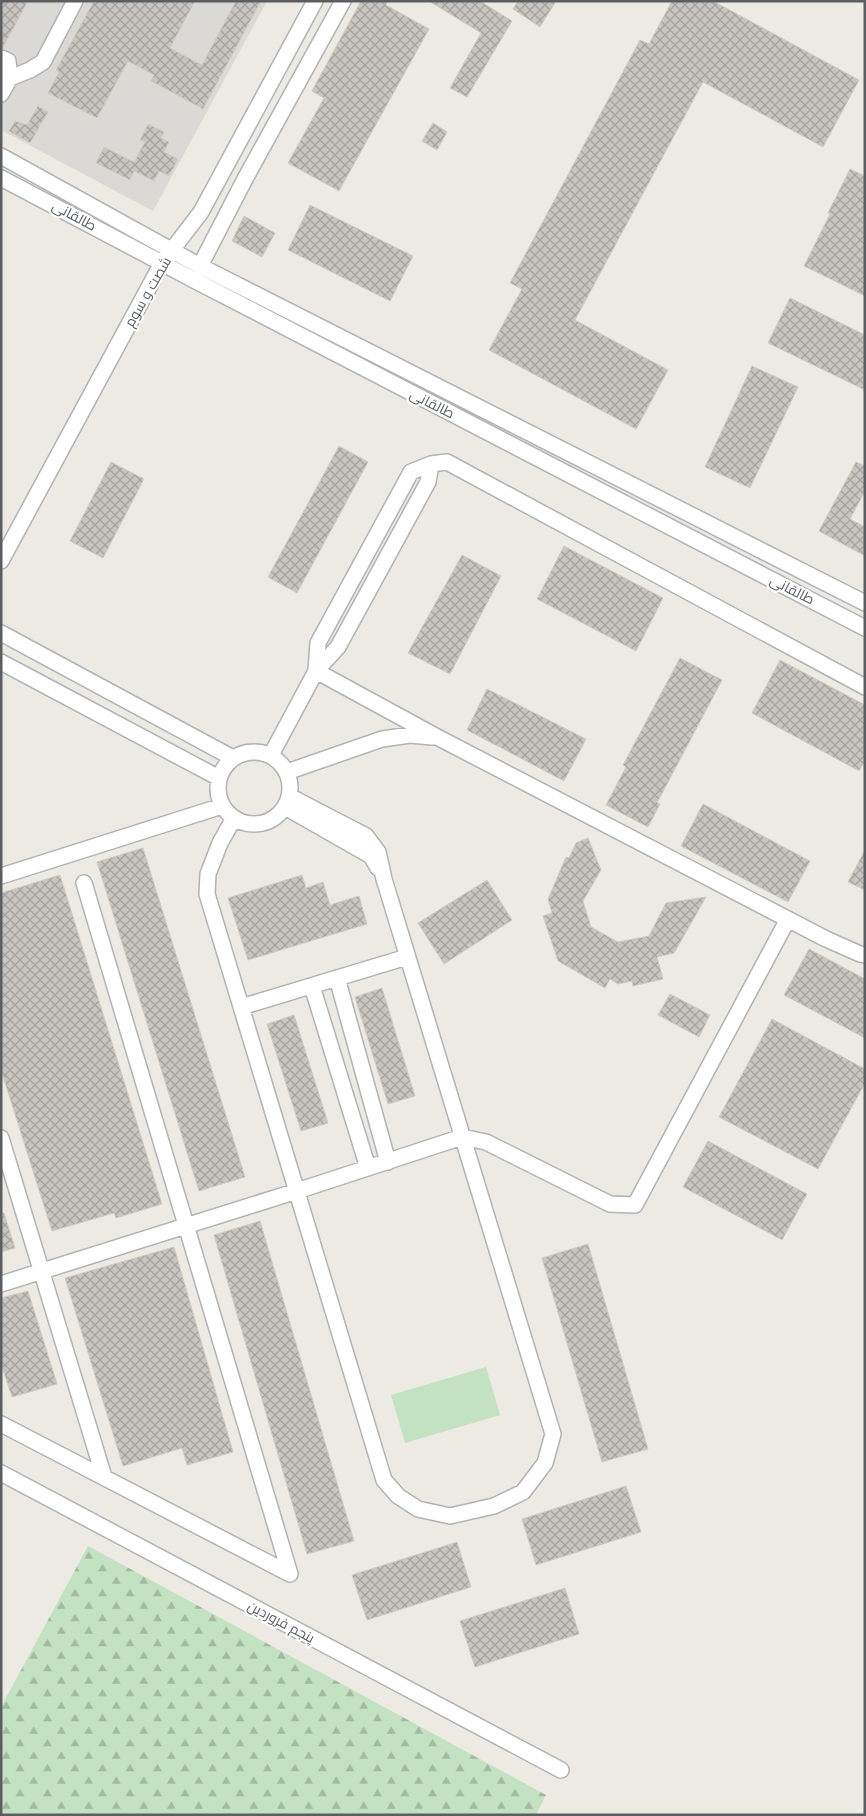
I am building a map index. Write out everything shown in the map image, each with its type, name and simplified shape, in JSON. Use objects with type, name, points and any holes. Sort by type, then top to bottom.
[{"type":"street","points":[[10,78],[30,70],[43,62],[74,1]]},
{"type":"street","name":"شصت و سوم","points":[[1,561],[162,263],[201,212],[315,1]]},
{"type":"street","points":[[200,266],[246,177],[343,1]]},
{"type":"street","points":[[1,58],[8,61],[10,78],[1,94]]},
{"type":"street","name":"طالقانی","points":[[1,156],[200,266],[865,603]]},
{"type":"street","name":"طالقانی","points":[[1,178],[865,628]]},
{"type":"street","points":[[271,755],[316,671],[338,647],[428,482],[431,464],[446,462],[865,687]]},
{"type":"street","points":[[1,633],[233,758]]},
{"type":"street","points":[[1,662],[219,778]]},
{"type":"street","points":[[316,671],[439,738],[826,939],[865,955]]},
{"type":"street","points":[[287,772],[382,739],[410,735],[439,738]]},
{"type":"street","points":[[248,752],[271,755],[280,762],[287,772],[290,783],[287,802],[276,816],[265,822],[253,824],[241,822],[222,806],[218,795],[219,778],[227,762],[233,758],[248,752]]},
{"type":"street","points":[[234,818],[220,843],[208,874],[207,894],[384,1480],[398,1496],[418,1509],[450,1516],[494,1506],[523,1492],[545,1463],[552,1434],[384,879],[371,856],[287,802]]},
{"type":"street","points":[[1,876],[222,806]]},
{"type":"street","points":[[1,1424],[290,1574],[84,883]]},
{"type":"street","points":[[1,1284],[462,1137],[486,1142],[610,1204],[635,1205],[788,919]]},
{"type":"street","points":[[241,1007],[407,957]]},
{"type":"street","points":[[337,978],[388,1162]]},
{"type":"street","points":[[312,986],[368,1168]]},
{"type":"street","points":[[1,1138],[104,1477]]},
{"type":"street","name":"پنجم فروردین","points":[[1,1473],[561,1770]]},
{"type":"shaded area","points":[[1,1],[267,1],[153,211],[1,130]]},
{"type":"green space","points":[[486,1367],[500,1415],[405,1443],[391,1395]]},
{"type":"green space","points":[[88,1546],[546,1795],[536,1815],[1,1815],[1,1707]]},
{"type":"building","points":[[1,1],[28,1],[2,49],[1,49]]},
{"type":"building","points":[[94,1],[195,1],[170,48],[202,65],[236,1],[261,1],[203,109],[151,81],[154,75],[128,61],[97,118],[48,93],[59,72],[56,70]]},
{"type":"building","points":[[361,1],[388,1],[386,5],[429,29],[339,191],[288,163],[324,98],[312,91]]},
{"type":"building","points":[[429,1],[480,1],[512,21],[467,97],[450,88],[481,33]]},
{"type":"building","points":[[518,1],[556,1],[540,27],[513,9]]},
{"type":"building","points":[[672,1],[713,1],[859,80],[823,147],[703,82],[575,320],[668,370],[636,429],[489,350],[522,289],[510,283],[640,40],[649,44]]},
{"type":"building","points":[[38,106],[48,112],[30,143],[9,131],[15,121],[27,125]]},
{"type":"building","points":[[433,123],[447,132],[437,150],[422,141]]},
{"type":"building","points":[[148,124],[164,132],[161,138],[169,142],[164,152],[178,159],[169,176],[159,171],[154,181],[134,171],[130,180],[96,163],[104,147],[134,162],[145,142],[140,140]]},
{"type":"building","points":[[850,169],[865,176],[865,296],[804,266]]},
{"type":"building","points":[[310,205],[413,256],[390,301],[288,250]]},
{"type":"building","points":[[244,216],[275,233],[262,257],[232,241]]},
{"type":"building","points":[[790,298],[865,335],[865,390],[768,343]]},
{"type":"building","points":[[752,366],[798,387],[750,488],[705,467]]},
{"type":"building","points":[[339,446],[368,462],[297,593],[268,577]]},
{"type":"building","points":[[111,462],[144,479],[103,558],[70,541]]},
{"type":"building","points":[[856,462],[865,466],[865,491],[850,519],[865,527],[865,556],[819,531]]},
{"type":"building","points":[[564,546],[663,598],[636,651],[537,599]]},
{"type":"building","points":[[462,555],[501,576],[450,674],[408,653]]},
{"type":"building","points":[[680,658],[722,680],[657,803],[660,804],[648,827],[606,805],[626,767],[623,765]]},
{"type":"building","points":[[780,660],[865,705],[865,761],[859,771],[752,713]]},
{"type":"building","points":[[487,689],[586,739],[564,781],[467,730]]},
{"type":"building","points":[[703,804],[810,861],[788,902],[681,846]]},
{"type":"building","points":[[588,838],[601,870],[583,901],[591,927],[618,942],[649,936],[666,903],[706,897],[674,953],[657,957],[663,979],[633,986],[632,981],[618,984],[610,979],[605,988],[558,961],[543,916],[552,913],[548,899],[566,857],[569,858],[576,843]]},
{"type":"building","points":[[143,848],[245,1177],[199,1191],[97,862]]},
{"type":"building","points":[[865,850],[865,890],[848,882]]},
{"type":"building","points":[[60,875],[162,1204],[116,1218],[114,1213],[52,1231],[1,1070],[1,893]]},
{"type":"building","points":[[302,875],[306,888],[323,882],[330,905],[359,896],[367,924],[248,960],[228,898]]},
{"type":"building","points":[[487,880],[512,920],[444,964],[418,923]]},
{"type":"building","points":[[809,949],[865,979],[865,1038],[784,995]]},
{"type":"building","points":[[382,988],[415,1096],[388,1104],[355,997]]},
{"type":"building","points":[[670,994],[710,1015],[699,1037],[658,1015]]},
{"type":"building","points":[[294,1015],[328,1123],[301,1131],[267,1024]]},
{"type":"building","points":[[772,1019],[865,1069],[865,1083],[818,1169],[719,1117]]},
{"type":"building","points":[[708,1141],[807,1194],[782,1240],[683,1187]]},
{"type":"building","points":[[1,1213],[4,1213],[15,1248],[1,1252]]},
{"type":"building","points":[[260,1221],[354,1541],[307,1554],[214,1235]]},
{"type":"building","points":[[588,1244],[648,1449],[602,1462],[542,1258]]},
{"type":"building","points":[[174,1247],[233,1452],[187,1465],[182,1448],[123,1466],[65,1278]]},
{"type":"building","points":[[28,1291],[57,1384],[12,1397],[1,1364],[1,1298]]},
{"type":"building","points":[[626,1486],[641,1532],[536,1565],[522,1519]]},
{"type":"building","points":[[457,1542],[471,1587],[367,1620],[352,1575]]},
{"type":"building","points":[[565,1588],[579,1634],[475,1667],[460,1621]]}]
